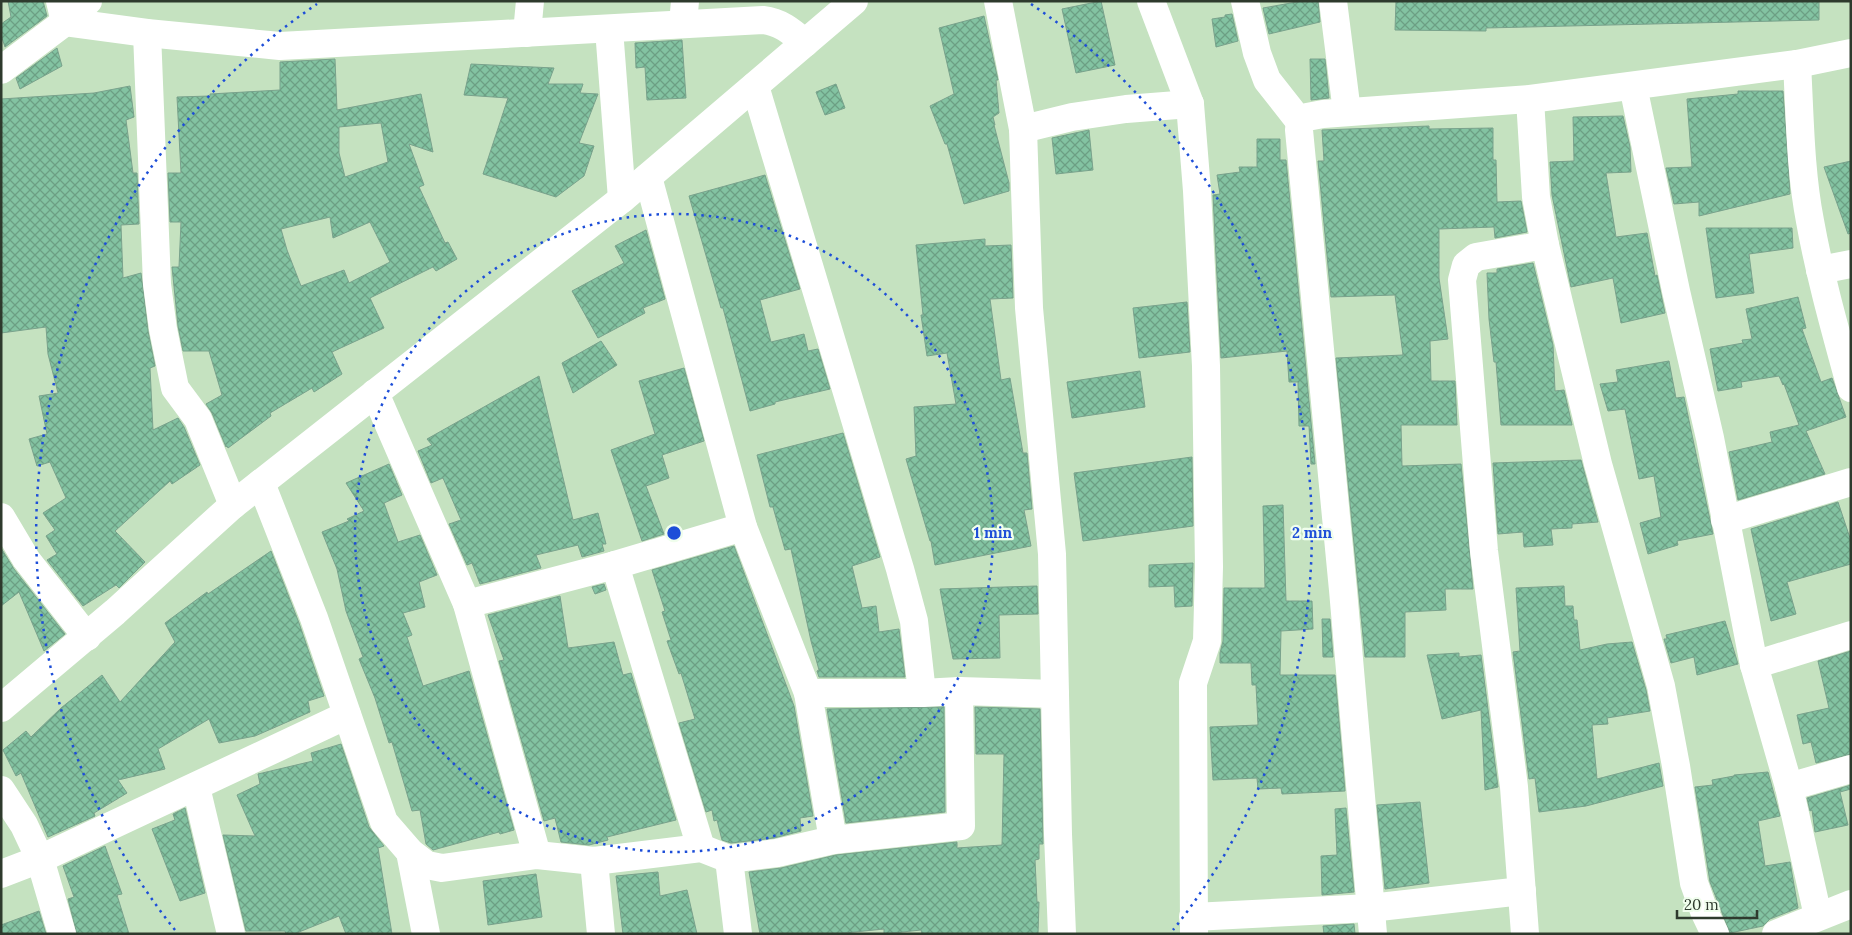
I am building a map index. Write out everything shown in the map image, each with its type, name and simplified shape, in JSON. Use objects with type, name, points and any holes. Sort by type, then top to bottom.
[{"type":"street","points":[[1,70],[63,12],[88,1]]},
{"type":"street","points":[[527,33],[530,1]]},
{"type":"street","points":[[1,708],[87,637],[233,505],[622,199],[854,1]]},
{"type":"street","points":[[998,1],[1023,129],[1029,308],[1052,554],[1062,934]]},
{"type":"street","points":[[1151,1],[1190,104],[1197,191],[1206,366],[1210,532],[1207,640],[1193,683],[1194,926],[1372,921],[1522,891]]},
{"type":"street","points":[[1245,1],[1257,53],[1267,80],[1300,122],[1299,130],[1372,921]]},
{"type":"street","points":[[1333,1],[1347,112]]},
{"type":"street","points":[[63,12],[147,33],[280,46],[609,29],[684,13],[775,21],[805,42]]},
{"type":"street","points":[[609,29],[622,199]]},
{"type":"street","points":[[147,33],[157,284],[163,329],[174,388],[198,418],[233,505]]},
{"type":"street","points":[[1300,122],[1307,117],[1323,114],[1530,100],[1797,64],[1851,54]]},
{"type":"street","points":[[1797,64],[1803,171],[1810,220],[1820,270],[1851,388]]},
{"type":"street","points":[[755,86],[900,569],[914,621],[922,693]]},
{"type":"street","points":[[1633,86],[1676,291],[1710,438],[1754,665],[1789,787],[1818,916]]},
{"type":"street","points":[[1530,100],[1536,197],[1545,245],[1598,464],[1660,686],[1676,766],[1694,883],[1704,912],[1715,934]]},
{"type":"street","points":[[1023,129],[1081,116],[1126,109],[1190,104]]},
{"type":"street","points":[[648,177],[743,527],[808,693],[833,840]]},
{"type":"street","points":[[1525,934],[1514,787],[1484,551],[1462,280],[1466,264],[1476,257],[1545,245]]},
{"type":"street","points":[[1820,270],[1851,264]]},
{"type":"street","points":[[375,393],[466,604],[537,855]]},
{"type":"street","points":[[262,482],[314,618],[384,822],[410,852],[427,865],[442,868],[537,855],[594,861],[701,848],[728,858],[777,853],[833,840],[961,826],[959,691]]},
{"type":"street","points":[[1725,520],[1851,482]]},
{"type":"street","points":[[1,516],[26,559],[87,637]]},
{"type":"street","points":[[466,604],[615,565],[743,527]]},
{"type":"street","points":[[615,565],[701,848]]},
{"type":"street","points":[[1754,665],[1851,635]]},
{"type":"street","points":[[808,693],[922,693],[959,691],[1055,694]]},
{"type":"street","points":[[1,874],[40,859],[347,715]]},
{"type":"street","points":[[1789,787],[1851,769]]},
{"type":"street","points":[[196,787],[231,934]]},
{"type":"street","points":[[1,790],[24,825],[40,859],[62,934]]},
{"type":"street","points":[[410,852],[426,934]]},
{"type":"street","points":[[728,858],[738,934]]},
{"type":"street","points":[[594,861],[601,934]]},
{"type":"street","points":[[1776,934],[1851,904]]},
{"type":"building","points":[[8,1],[43,1],[47,16],[5,47],[1,35],[1,24],[11,17]]},
{"type":"building","points":[[1101,1],[1115,65],[1076,73],[1062,9]]},
{"type":"building","points":[[1302,1],[1318,1],[1320,22],[1269,34],[1263,8]]},
{"type":"building","points":[[1396,1],[1819,1],[1819,20],[1486,28],[1486,31],[1395,30]]},
{"type":"building","points":[[1232,14],[1238,41],[1216,47],[1212,19]]},
{"type":"building","points":[[984,16],[998,80],[996,80],[999,113],[993,117],[994,125],[1009,183],[1009,191],[964,204],[947,144],[945,144],[930,106],[954,94],[939,28]]},
{"type":"building","points":[[682,40],[686,98],[647,100],[645,67],[636,68],[635,43]]},
{"type":"building","points":[[57,48],[62,66],[20,89],[16,78]]},
{"type":"building","points":[[335,59],[337,110],[421,94],[433,152],[409,144],[424,185],[419,187],[445,243],[448,242],[457,259],[436,271],[433,267],[370,298],[384,328],[332,352],[342,374],[314,392],[312,388],[270,413],[271,416],[228,448],[206,404],[222,395],[209,351],[183,351],[178,326],[172,267],[179,267],[181,222],[170,222],[168,173],[181,173],[177,97],[280,90],[280,62]],"holes":[[[381,123],[388,162],[345,177],[339,153],[339,127]],[[330,217],[333,238],[370,222],[390,262],[349,283],[344,270],[301,286],[281,229]]]},
{"type":"building","points":[[1310,59],[1325,59],[1329,98],[1311,100]]},
{"type":"building","points":[[471,64],[554,68],[548,84],[583,84],[580,93],[598,94],[579,143],[594,146],[584,176],[556,197],[483,174],[508,98],[464,95]]},
{"type":"building","points":[[836,84],[845,108],[825,115],[816,92]]},
{"type":"building","points":[[130,86],[134,117],[126,120],[133,173],[137,173],[139,224],[121,225],[123,278],[141,273],[148,331],[155,366],[150,368],[153,430],[178,418],[184,427],[200,465],[172,484],[170,481],[115,531],[145,562],[119,588],[116,585],[83,606],[47,560],[57,554],[46,536],[55,530],[43,513],[66,498],[50,462],[37,466],[29,439],[47,434],[39,396],[58,393],[48,354],[46,327],[1,333],[1,99],[94,93]]},
{"type":"building","points":[[1738,91],[1783,91],[1790,194],[1699,216],[1699,202],[1674,204],[1666,168],[1692,167],[1687,99],[1738,94]]},
{"type":"building","points":[[1623,116],[1630,147],[1631,172],[1606,173],[1616,237],[1647,233],[1655,276],[1657,275],[1665,313],[1621,323],[1613,278],[1571,287],[1552,195],[1550,162],[1574,161],[1573,117]]},
{"type":"building","points":[[1429,126],[1429,129],[1493,128],[1493,160],[1496,160],[1497,202],[1521,201],[1527,232],[1495,238],[1494,227],[1439,229],[1439,278],[1448,339],[1430,341],[1431,381],[1455,381],[1457,425],[1401,425],[1402,466],[1461,464],[1473,589],[1445,589],[1446,610],[1405,612],[1405,657],[1365,657],[1336,358],[1403,355],[1395,295],[1331,297],[1318,161],[1324,161],[1322,130]]},
{"type":"building","points":[[1089,130],[1093,170],[1056,174],[1052,138]]},
{"type":"building","points":[[1257,139],[1280,139],[1280,160],[1286,160],[1315,464],[1311,464],[1309,426],[1299,426],[1298,382],[1289,382],[1287,351],[1221,358],[1213,195],[1220,194],[1217,175],[1240,172],[1239,167],[1257,167]]},
{"type":"building","points":[[1851,161],[1851,233],[1848,234],[1824,167]]},
{"type":"building","points":[[765,175],[800,289],[760,300],[771,342],[804,334],[808,351],[818,349],[830,389],[775,402],[775,404],[750,411],[723,308],[721,308],[689,196]]},
{"type":"building","points":[[1706,228],[1792,228],[1793,248],[1749,254],[1754,293],[1716,298]]},
{"type":"building","points":[[646,230],[665,299],[643,308],[645,313],[598,338],[572,291],[624,263],[615,246]]},
{"type":"building","points":[[985,239],[985,246],[1011,245],[1013,298],[990,299],[1001,380],[1010,378],[1023,453],[1027,453],[1032,509],[1024,510],[1031,546],[935,565],[931,541],[906,459],[916,456],[914,407],[956,404],[947,353],[927,356],[921,315],[923,315],[916,245]]},
{"type":"building","points":[[1533,263],[1553,345],[1555,391],[1564,390],[1572,425],[1501,425],[1496,362],[1494,362],[1489,319],[1487,273],[1497,273],[1497,269]]},
{"type":"building","points":[[1798,297],[1806,328],[1802,329],[1821,382],[1832,378],[1846,417],[1806,431],[1825,474],[1738,500],[1729,452],[1772,442],[1770,432],[1799,425],[1784,384],[1779,376],[1741,382],[1742,387],[1718,391],[1710,349],[1743,343],[1742,340],[1752,339],[1746,309]]},
{"type":"building","points":[[1187,302],[1190,352],[1139,358],[1133,308]]},
{"type":"building","points":[[601,341],[617,365],[573,393],[562,363]]},
{"type":"building","points":[[1669,361],[1676,398],[1684,397],[1713,534],[1677,541],[1678,545],[1648,554],[1640,523],[1661,517],[1654,476],[1639,479],[1625,409],[1608,411],[1600,384],[1618,382],[1616,370]]},
{"type":"building","points":[[684,368],[704,441],[662,455],[669,478],[646,486],[664,534],[642,541],[611,450],[655,434],[639,381]]},
{"type":"building","points":[[1140,371],[1145,407],[1072,418],[1067,382]]},
{"type":"building","points":[[539,376],[573,520],[598,513],[606,544],[602,544],[604,551],[582,557],[578,545],[536,555],[541,568],[480,584],[472,563],[467,565],[449,524],[461,520],[443,478],[431,483],[418,451],[432,445],[427,439]]},
{"type":"building","points":[[843,433],[880,557],[852,566],[862,608],[876,606],[879,632],[899,629],[905,677],[819,677],[791,549],[785,550],[773,507],[770,507],[757,455]]},
{"type":"building","points":[[1192,457],[1193,526],[1083,541],[1074,473]]},
{"type":"building","points":[[1581,460],[1598,522],[1572,524],[1572,528],[1551,529],[1553,545],[1524,547],[1523,532],[1498,534],[1493,463]]},
{"type":"building","points":[[389,464],[402,495],[384,503],[398,542],[420,535],[437,575],[419,582],[425,607],[403,613],[412,635],[407,637],[423,686],[469,671],[514,830],[500,834],[499,832],[433,850],[426,844],[420,810],[412,811],[392,742],[389,743],[375,698],[359,659],[363,657],[346,611],[337,569],[322,532],[349,521],[347,519],[364,511],[346,483]]},
{"type":"building","points":[[1838,502],[1851,541],[1851,564],[1787,582],[1796,614],[1771,621],[1751,529]]},
{"type":"building","points":[[1283,505],[1286,601],[1312,601],[1313,629],[1281,631],[1280,675],[1335,675],[1345,791],[1282,794],[1281,788],[1258,789],[1257,778],[1213,780],[1210,727],[1258,725],[1256,685],[1252,685],[1251,663],[1220,663],[1223,641],[1224,588],[1265,588],[1263,506]]},
{"type":"building","points":[[734,546],[794,706],[813,816],[800,818],[801,831],[774,838],[731,843],[722,840],[717,820],[714,821],[712,810],[706,812],[679,723],[695,719],[681,673],[679,674],[667,641],[671,640],[662,612],[665,611],[652,570]]},
{"type":"building","points":[[1,548],[14,569],[65,634],[44,651],[19,592],[1,606]]},
{"type":"building","points":[[271,551],[299,623],[324,696],[308,701],[310,712],[255,736],[219,743],[209,719],[158,749],[165,769],[118,780],[127,793],[94,813],[95,816],[48,837],[21,773],[16,776],[3,750],[26,731],[31,737],[61,708],[102,675],[120,702],[175,642],[165,623],[207,592],[208,594]]},
{"type":"building","points":[[1193,563],[1192,606],[1175,607],[1174,586],[1149,587],[1149,565]]},
{"type":"building","points":[[604,584],[606,590],[595,594],[592,587]]},
{"type":"building","points":[[1037,586],[1038,614],[999,615],[1000,658],[953,659],[940,589]]},
{"type":"building","points":[[1564,586],[1565,606],[1573,606],[1574,620],[1577,620],[1580,650],[1607,644],[1632,642],[1650,711],[1607,718],[1608,724],[1592,725],[1597,779],[1659,763],[1663,786],[1586,806],[1539,812],[1535,778],[1529,779],[1513,652],[1520,651],[1516,588]]},
{"type":"building","points":[[560,596],[568,648],[614,642],[623,675],[631,673],[676,820],[607,837],[608,840],[589,845],[561,842],[555,818],[544,821],[499,661],[504,660],[488,615]]},
{"type":"building","points":[[1322,619],[1330,619],[1333,657],[1323,657]]},
{"type":"building","points":[[1725,621],[1738,664],[1697,675],[1694,657],[1671,663],[1664,639],[1667,639],[1666,635]]},
{"type":"building","points":[[1851,651],[1851,754],[1816,763],[1811,742],[1803,744],[1797,715],[1829,708],[1818,661]]},
{"type":"building","points":[[1459,653],[1459,657],[1481,655],[1498,787],[1485,790],[1481,710],[1442,719],[1427,655]]},
{"type":"building","points":[[944,707],[945,812],[846,823],[827,709]]},
{"type":"building","points":[[975,707],[1040,709],[1043,844],[1039,844],[1039,859],[1035,860],[1037,902],[1039,902],[1038,934],[922,934],[921,930],[884,934],[884,929],[835,934],[760,934],[749,872],[781,868],[836,855],[957,842],[957,848],[1002,845],[1004,754],[976,754]]},
{"type":"building","points":[[341,744],[369,827],[384,846],[378,848],[392,934],[346,934],[339,916],[294,934],[286,934],[285,931],[246,931],[223,835],[255,836],[237,795],[260,784],[258,774],[313,761],[311,753]]},
{"type":"building","points":[[1768,772],[1780,816],[1758,821],[1765,866],[1790,862],[1798,908],[1770,919],[1763,926],[1730,933],[1710,882],[1695,787],[1713,785],[1712,780],[1734,775]]},
{"type":"building","points":[[1851,785],[1851,789],[1840,792],[1848,825],[1815,832],[1812,810],[1810,811],[1807,798]]},
{"type":"building","points":[[1420,802],[1429,883],[1385,889],[1377,805]]},
{"type":"building","points":[[185,808],[205,893],[180,901],[152,829],[175,820],[173,814]]},
{"type":"building","points":[[1346,808],[1354,892],[1322,895],[1321,856],[1337,855],[1335,809]]},
{"type":"building","points":[[105,846],[122,894],[117,895],[129,934],[77,934],[68,899],[74,897],[63,866]]},
{"type":"building","points":[[658,872],[660,896],[687,890],[697,934],[623,934],[616,876]]},
{"type":"building","points":[[536,874],[542,917],[488,925],[483,881]]},
{"type":"building","points":[[39,911],[46,934],[1,934],[1,925]]},
{"type":"building","points":[[1354,924],[1355,934],[1324,934],[1323,926]]}]
